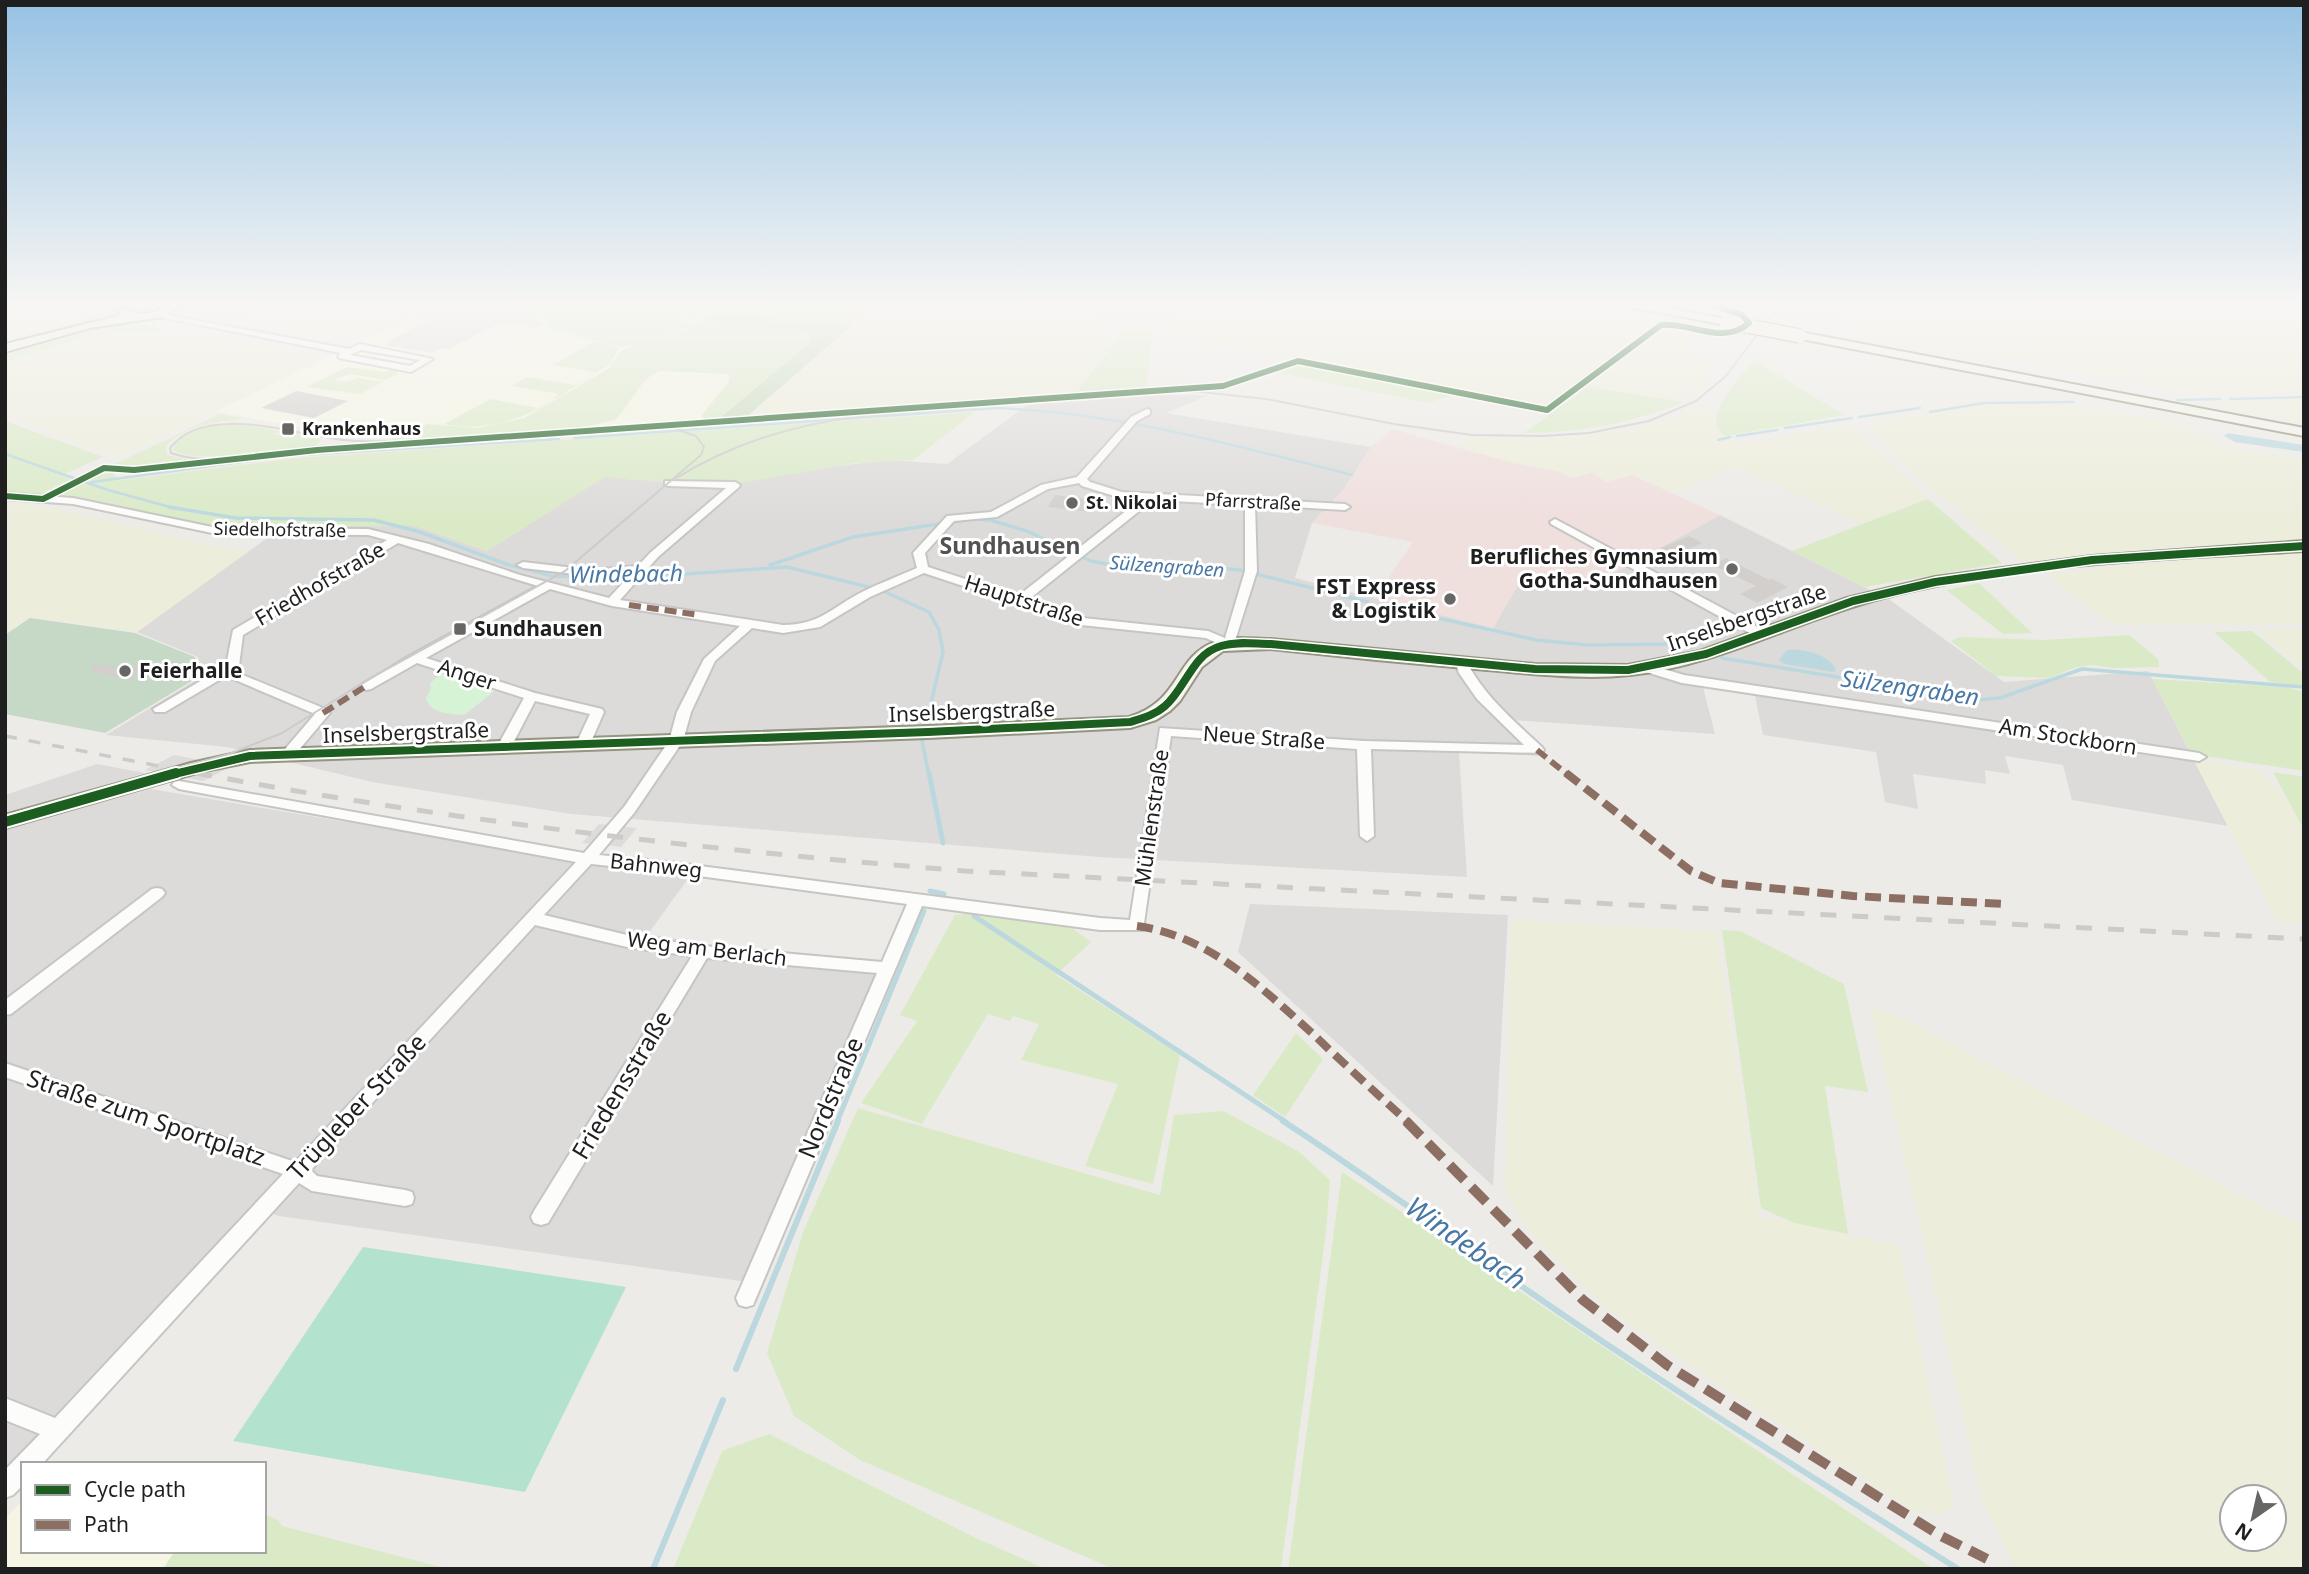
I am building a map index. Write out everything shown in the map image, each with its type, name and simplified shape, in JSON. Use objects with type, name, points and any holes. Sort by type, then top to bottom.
[{"type":"street","points":[[2018,377],[2304,432]]},
{"type":"street","points":[[750,623],[783,629],[808,627],[829,620],[856,600],[923,569],[919,553],[951,518],[961,515],[993,515],[1045,487],[1081,479],[1132,421],[1147,412]]},
{"type":"street","name":"Pfarrstraße","points":[[1081,479],[1087,484],[1121,495],[1345,507]]},
{"type":"street","points":[[612,602],[676,535],[735,485],[669,483]]},
{"type":"street","name":"Siedelhofstraße","points":[[5,496],[73,501],[207,530],[337,530],[368,533],[612,602],[750,623]]},
{"type":"street","points":[[1020,600],[1150,497]]},
{"type":"street","points":[[1151,716],[1167,707],[1209,652],[1228,644],[1250,572],[1250,502]]},
{"type":"street","points":[[1555,522],[1761,634]]},
{"type":"street","name":"Friedhofstraße","points":[[233,667],[237,633],[396,539]]},
{"type":"street","name":"Inselsbergstraße","points":[[1228,644],[1271,644],[1462,664],[1580,672],[1647,668],[1714,652],[1865,597],[1903,588],[2078,563],[2304,546]]},
{"type":"street","points":[[523,565],[592,573],[636,574]]},
{"type":"street","name":"Hauptstraße","points":[[923,569],[1081,621],[1208,635],[1228,644]]},
{"type":"street","points":[[415,658],[549,586]]},
{"type":"street","name":"Trügleber Straße","points":[[29,1462],[587,859],[629,810],[676,741],[684,712],[710,659],[750,623]]},
{"type":"street","name":"Anger","points":[[366,686],[415,658],[531,696],[597,712],[583,744]]},
{"type":"street","name":"Neue Straße","points":[[1165,731],[1364,745],[1537,750],[1490,705],[1462,671],[1462,664]]},
{"type":"street","points":[[160,709],[233,667]]},
{"type":"street","points":[[233,667],[231,675],[323,713],[287,755]]},
{"type":"street","name":"Am Stockborn","points":[[1647,668],[1682,679],[2199,757]]},
{"type":"street","points":[[504,747],[531,696]]},
{"type":"street","name":"Inselsbergstraße","points":[[5,822],[198,767],[250,756],[1102,725],[1151,716]]},
{"type":"street","name":"Mühlenstraße","points":[[1137,926],[1165,731],[1151,716]]},
{"type":"street","points":[[1364,745],[1367,836]]},
{"type":"street","name":"Bahnweg","points":[[179,785],[587,859],[1101,924],[1137,926]]},
{"type":"street","points":[[5,1009],[157,892]]},
{"type":"street","name":"Nordstraße","points":[[747,1298],[885,968],[917,899]]},
{"type":"street","name":"Weg am Berlach","points":[[531,918],[627,941],[703,952],[885,968]]},
{"type":"street","name":"Friedensstraße","points":[[541,1217],[703,952]]},
{"type":"street","name":"Straße zum Sportplatz","points":[[5,1069],[298,1171],[312,1184],[405,1198]]},
{"type":"street","points":[[5,1409],[59,1431]]},
{"type":"street","points":[[5,1487],[21,1470]]},
{"type":"shaded area","points":[[5,377],[286,377],[122,455],[113,456],[5,415]]},
{"type":"shaded area","points":[[284,377],[768,377],[716,421],[388,439],[357,438],[213,411]]},
{"type":"shaded area","points":[[792,377],[1088,377],[1076,392],[745,418]]},
{"type":"shaded area","points":[[1394,377],[1584,377],[1545,406]]},
{"type":"shaded area","points":[[1599,377],[1709,377],[1709,383],[1701,394],[1678,401],[1602,389],[1591,384]]},
{"type":"shaded area","points":[[2104,377],[2304,377],[2304,392],[2210,393],[2166,389]]},
{"type":"shaded area","points":[[1161,395],[1209,395],[1166,413],[1371,447],[1344,489],[1312,523],[1295,578],[1493,628],[1524,575],[1593,591],[1614,573],[1720,515],[1890,600],[2004,682],[2148,671],[2228,826],[2072,800],[2063,765],[2005,756],[2010,774],[1985,770],[1986,784],[1913,774],[1918,809],[1885,802],[1876,752],[1763,735],[1755,696],[1703,687],[1715,734],[1497,719],[1540,756],[1459,752],[1467,877],[1100,857],[571,814],[372,782],[227,747],[106,735],[199,678],[198,657],[137,632],[285,525],[416,526],[487,551],[605,476],[634,480],[754,480],[888,460],[947,464],[1027,405]]},
{"type":"shaded area","points":[[2304,399],[2304,424],[2200,403],[2271,400]]},
{"type":"shaded area","points":[[1700,404],[1710,407],[1717,432],[1741,444],[1842,426],[1853,428],[1928,499],[1863,524],[1736,467],[1672,492],[1632,475],[1606,482],[1592,472],[1572,478],[1561,472],[1514,463],[1460,448],[1470,437],[1535,440],[1629,430],[1668,419]]},
{"type":"shaded area","points":[[1989,405],[2086,406],[2187,426],[2221,445],[2241,450],[2304,460],[2304,539],[2165,547],[2022,561],[1914,474],[1872,431],[1872,426],[1878,421]]},
{"type":"shaded area","points":[[1392,429],[1514,463],[1562,472],[1572,478],[1592,472],[1606,482],[1632,475],[1720,515],[1614,573],[1592,591],[1524,575],[1493,628],[1375,598],[1413,542],[1312,523],[1344,489],[1371,447]]},
{"type":"shaded area","points":[[5,502],[58,509],[222,548],[249,551],[137,632],[31,617],[5,634]]},
{"type":"shaded area","points":[[2304,553],[2304,623],[2121,625],[2104,618],[2077,600],[2049,574],[2163,562]]},
{"type":"shaded area","points":[[30,618],[135,633],[195,657],[197,678],[105,733],[5,714],[5,635]]},
{"type":"shaded area","points":[[2304,629],[2304,670],[2258,630]]},
{"type":"shaded area","points":[[531,711],[551,711],[587,717],[579,734],[519,736]]},
{"type":"shaded area","points":[[2193,759],[2260,771],[2288,802],[2304,830],[2304,922],[2277,921]]},
{"type":"shaded area","points":[[97,764],[145,773],[5,814],[5,795]]},
{"type":"shaded area","points":[[151,789],[623,869],[690,876],[648,934],[706,944],[896,962],[762,1284],[279,1216],[251,1206],[5,1469],[5,828]]},
{"type":"shaded area","points":[[1250,904],[1508,915],[1493,1186],[1238,952]]},
{"type":"shaded area","points":[[1511,920],[1716,931],[1760,1216],[1899,1246],[1954,1504],[1945,1514],[1915,1512],[1706,1377],[1609,1310],[1529,1231],[1505,1192]]},
{"type":"shaded area","points":[[1870,1007],[1898,1016],[2271,1211],[2304,1225],[2304,1569],[2015,1568],[1982,1500]]},
{"type":"shaded area","points":[[21,1502],[21,1553],[174,1553],[163,1569],[5,1569],[5,1519]]},
{"type":"green space","points":[[326,377],[340,377],[333,380],[345,382],[359,378],[383,382],[360,394],[306,387]]},
{"type":"green space","points":[[526,377],[575,385],[584,381],[555,399],[559,394],[512,386]]},
{"type":"green space","points":[[594,377],[650,377],[615,420],[571,430],[390,440],[403,431],[412,433],[427,424],[478,428],[524,418]]},
{"type":"green space","points":[[729,377],[768,377],[714,422],[706,423],[702,415]]},
{"type":"green space","points":[[768,377],[792,377],[745,418],[716,421]]},
{"type":"green space","points":[[1088,377],[1147,377],[1146,387],[1076,392]]},
{"type":"green space","points":[[1301,377],[1364,377],[1452,395],[1429,403]]},
{"type":"green space","points":[[1740,377],[1783,377],[1844,415],[1725,436],[1718,428],[1716,419],[1724,398]]},
{"type":"green space","points":[[1588,387],[1683,402],[1644,416],[1605,425],[1524,433]]},
{"type":"green space","points":[[491,399],[538,408],[552,401],[527,414],[514,419],[487,426],[444,424]]},
{"type":"green space","points":[[975,412],[913,460],[855,463],[734,484],[605,477],[487,551],[416,526],[211,527],[71,498],[60,492],[98,475],[112,473],[120,480],[297,458]]},
{"type":"green space","points":[[220,414],[244,419],[212,423],[183,433],[166,446],[167,455],[194,461],[280,452],[167,467],[125,468],[113,465]]},
{"type":"green space","points":[[5,421],[103,457],[62,475],[71,479],[41,494],[5,491]]},
{"type":"green space","points":[[232,423],[280,431],[273,434],[281,436],[290,432],[321,439],[317,445],[220,456],[184,454],[173,450],[175,443],[188,433]]},
{"type":"green space","points":[[1928,499],[2002,563],[1865,587],[1792,551]]},
{"type":"green space","points":[[1979,583],[2032,633],[2003,634],[1946,590]]},
{"type":"green space","points":[[2252,631],[2304,674],[2304,685],[2270,682],[2214,632]]},
{"type":"green space","points":[[2129,635],[2158,659],[2159,667],[2115,668],[2091,665],[2076,667],[2050,678],[1996,676],[1951,641],[1959,637],[2044,640]]},
{"type":"green space","points":[[445,671],[496,690],[464,715],[436,710],[428,704],[426,698],[431,688],[430,683]]},
{"type":"green space","points":[[2152,679],[2288,687],[2304,692],[2304,771],[2191,754]]},
{"type":"green space","points":[[2273,772],[2304,777],[2304,830]]},
{"type":"green space","points":[[974,913],[1072,928],[1091,942],[1056,975],[1180,1055],[1153,1184],[1085,1166],[1118,1084],[1021,1060],[1039,1024],[1013,1016],[1010,1021],[988,1014],[922,1124],[861,1103],[917,1021],[900,1015],[955,915]]},
{"type":"green space","points":[[1722,930],[1740,931],[1844,984],[1868,1092],[1825,1086],[1848,1234],[1794,1223],[1761,1208]]},
{"type":"green space","points":[[1296,1033],[1323,1059],[1285,1117],[1253,1095]]},
{"type":"green space","points":[[858,1108],[1160,1195],[1174,1115],[1223,1111],[1298,1151],[1330,1180],[1326,1232],[1281,1569],[1114,1569],[860,1460],[794,1416],[767,1353],[803,1232]]},
{"type":"green space","points":[[1342,1172],[1934,1569],[1288,1569]]},
{"type":"green space","points":[[363,1247],[626,1287],[525,1492],[233,1441]]},
{"type":"green space","points":[[769,1434],[974,1537],[1046,1569],[673,1569],[722,1451]]},
{"type":"green space","points":[[266,1515],[278,1520],[282,1526],[449,1569],[163,1569],[174,1553],[266,1553]]},
{"type":"water","points":[[2228,433],[2304,445],[2304,452],[2235,442],[2224,436]]},
{"type":"water","points":[[1787,650],[1815,653],[1827,659],[1836,669],[1834,672],[1785,664],[1779,660]]},
{"type":"pier","points":[[174,755],[232,766],[203,781],[145,770]]},
{"type":"pier","points":[[599,824],[637,828],[621,847],[582,843]]},
{"type":"building","points":[[296,391],[348,401],[314,418],[261,408]]},
{"type":"building","name":"St. Nikolai","points":[[1055,495],[1096,500],[1090,512],[1048,507]]},
{"type":"building","points":[[1689,536],[1702,543],[1670,557],[1657,550]]},
{"type":"building","points":[[1726,558],[1788,587],[1757,603],[1740,594],[1756,586],[1712,565]]},
{"type":"building","name":"Feierhalle","points":[[93,664],[145,668],[130,679],[92,672]]},
{"type":"waterway","points":[[2230,399],[2304,397]]},
{"type":"waterway","points":[[2177,400],[2220,399]]},
{"type":"waterway","points":[[1930,412],[1984,403],[2073,402]]},
{"type":"waterway","points":[[574,438],[997,408],[1132,423],[1352,475]]},
{"type":"waterway","points":[[1859,417],[1920,408]]},
{"type":"waterway","points":[[1785,428],[1852,418]]},
{"type":"waterway","points":[[1737,436],[1777,430]]},
{"type":"waterway","points":[[1718,440],[1730,437]]},
{"type":"waterway","points":[[92,482],[286,456],[559,439]]},
{"type":"waterway","name":"Windebach","points":[[5,454],[108,490],[171,507]]},
{"type":"waterway","name":"Windebach","points":[[171,507],[236,518],[373,520],[417,531],[506,564],[552,576],[629,578],[787,567],[881,590],[929,612],[939,630],[943,652],[922,741],[929,775]]},
{"type":"waterway","name":"Windebach","points":[[171,507],[177,509]]},
{"type":"waterway","name":"Sülzengraben","points":[[974,519],[990,520],[1027,531],[1091,561],[1111,565],[1188,565],[1240,570],[1368,602]]},
{"type":"waterway","name":"Sülzengraben","points":[[770,565],[853,537],[965,520]]},
{"type":"waterway","name":"Sülzengraben","points":[[1424,615],[1536,640],[1588,645],[1678,644],[1692,647]]},
{"type":"waterway","name":"Sülzengraben","points":[[1722,658],[1977,700],[2000,698],[2082,669],[2304,687]]},
{"type":"waterway","name":"Windebach","points":[[929,773],[943,843]]},
{"type":"waterway","name":"Windebach","points":[[930,891],[944,894]]},
{"type":"waterway","points":[[837,1122],[924,911]]},
{"type":"waterway","name":"Windebach","points":[[974,916],[1286,1122]]},
{"type":"waterway","points":[[736,1369],[838,1121]]},
{"type":"waterway","name":"Windebach","points":[[1283,1121],[1643,1368],[1958,1569]]},
{"type":"waterway","points":[[653,1569],[723,1400]]},
{"type":"tram line","points":[[673,480],[718,456],[787,430],[862,416],[1168,392],[1201,392],[1266,399],[1394,424],[1472,435],[1542,436],[1589,433],[1649,421],[1696,401],[1724,377]]},
{"type":"tram line","points":[[408,441],[344,440],[277,428],[228,424],[205,427],[186,434],[170,448],[171,453],[189,457],[225,459],[318,446],[619,430],[799,418]]},
{"type":"tram line","points":[[5,816],[229,754],[282,733],[367,680],[565,571],[701,455],[704,447],[696,436],[678,430]]},
{"type":"railway","points":[[5,736],[205,775]]},
{"type":"railway","points":[[196,773],[483,820],[772,854],[965,871],[2304,939]]},
{"type":"marked path","points":[[629,605],[699,615]]},
{"type":"marked path","points":[[323,713],[366,686]]},
{"type":"marked path","points":[[1537,750],[1691,871],[1719,883],[1853,896],[2006,904]]},
{"type":"marked path","points":[[1137,926],[1159,929],[1197,943],[1254,980],[1431,1144],[1583,1300],[1667,1365],[1941,1536],[1987,1559]]},
{"type":"cycle path","points":[[5,496],[43,499],[104,468],[134,470],[317,450],[1223,386],[1249,377]]},
{"type":"cycle path","points":[[1382,377],[1547,410],[1591,377]]},
{"type":"cycle path","points":[[5,822],[198,767],[250,756],[928,732],[1130,722],[1164,708],[1205,655],[1217,647],[1230,644],[1271,644],[1553,670],[1609,671],[1646,668],[1706,654],[1853,601],[1935,582],[2092,560],[2304,546]]},
{"type":"place","name":"Krankenhaus","points":[[288,429]]},
{"type":"place","name":"St. Nikolai","points":[[1072,503]]},
{"type":"place","name":"Berufliches Gymnasium Gotha-Sundhausen","points":[[1732,569]]},
{"type":"place","name":"FST Express & Logistik","points":[[1450,599]]},
{"type":"place","name":"Sundhausen","points":[[460,629]]},
{"type":"place","name":"Feierhalle","points":[[125,671]]},
{"type":"district","name":"Sundhausen","points":[[1010,546]]}]
